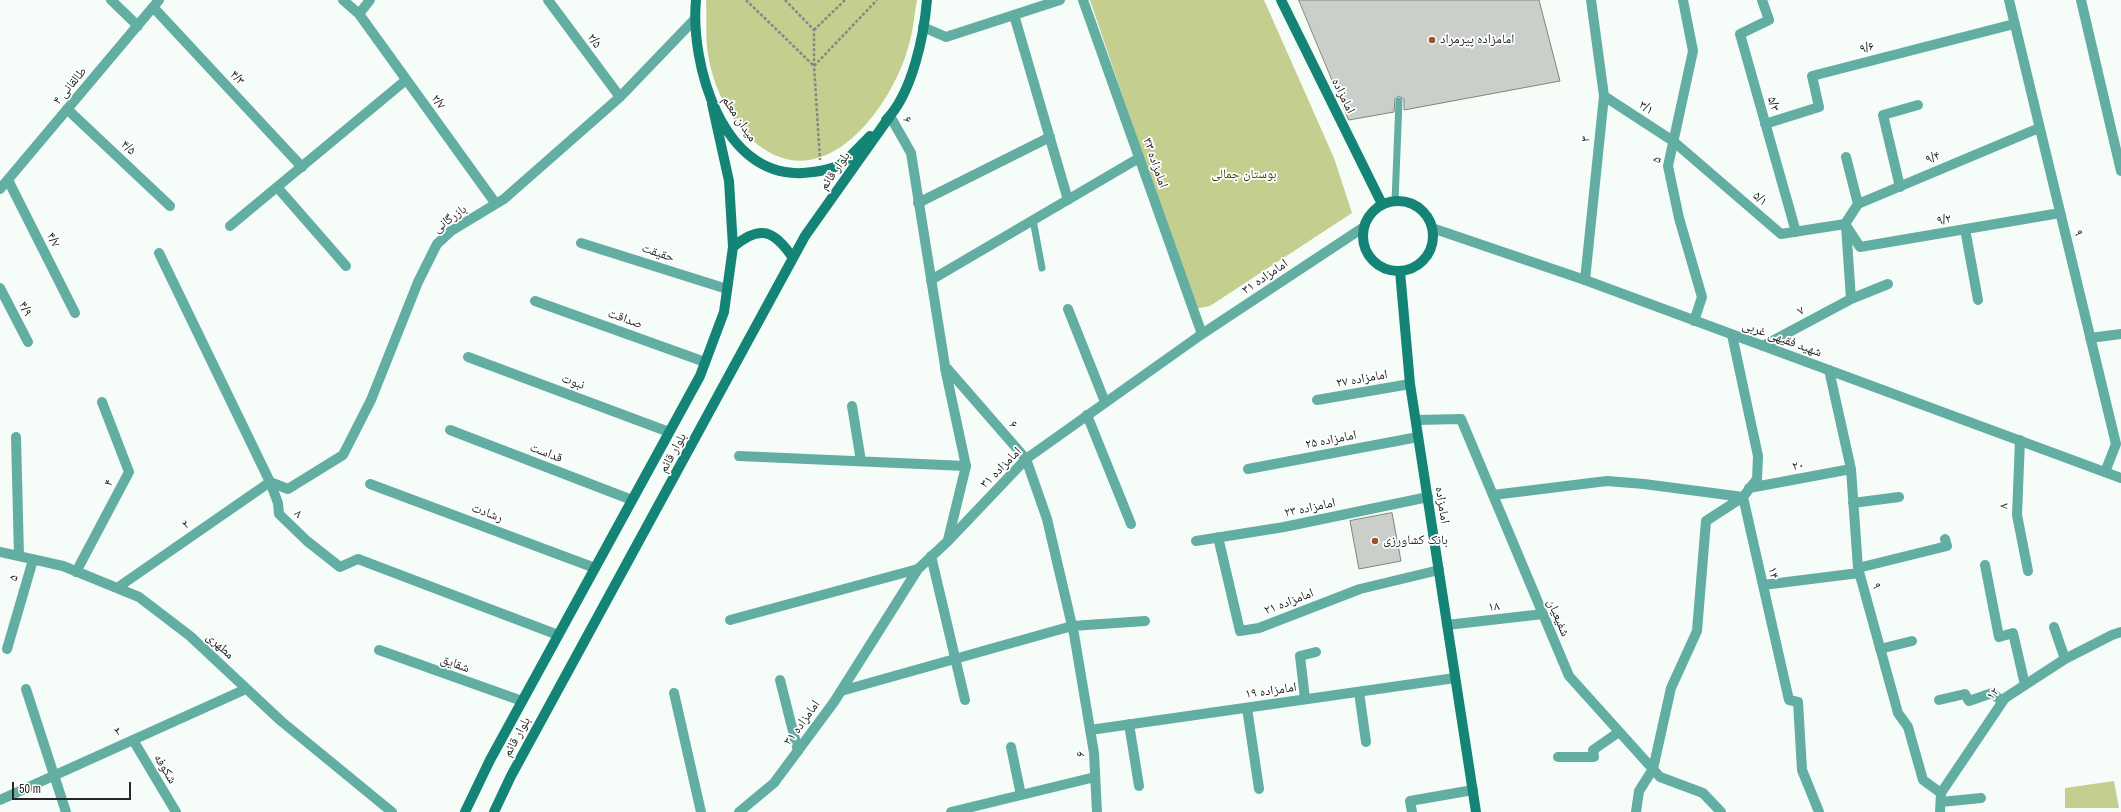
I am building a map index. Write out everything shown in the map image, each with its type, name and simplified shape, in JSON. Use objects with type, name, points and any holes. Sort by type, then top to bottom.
[{"type":"main road","name":"میدان معلم","points":[[696,0],[694,20],[699,60],[712,104],[741,149],[763,164],[790,174],[823,170],[843,163],[890,116],[906,87],[920,50],[927,0]]},
{"type":"main road","name":"امامزاده","points":[[1281,0],[1382,204]]},
{"type":"main road","name":"بلوار قائم","points":[[465,812],[490,760],[700,376],[724,312],[733,247],[729,181],[712,104]]},
{"type":"main road","name":"بلوار قائم","points":[[494,812],[511,776],[805,236],[890,116]]},
{"type":"main road","points":[[1395,201],[1414,205],[1429,219],[1432,228],[1431,248],[1426,258],[1419,265],[1400,271],[1389,270],[1379,266],[1365,249],[1363,238],[1364,227],[1371,214],[1382,204],[1395,201]]},
{"type":"main road","points":[[733,247],[745,237],[758,232],[770,234],[780,240],[793,258]]},
{"type":"main road","name":"امامزاده","points":[[1400,271],[1410,384],[1476,812]]},
{"type":"street","points":[[111,0],[138,26]]},
{"type":"street","name":"۲/۷","points":[[343,0],[359,14],[496,204]]},
{"type":"street","points":[[359,14],[370,0]]},
{"type":"street","name":"۲/۵","points":[[548,0],[620,97]]},
{"type":"street","points":[[924,27],[946,37],[1060,0]]},
{"type":"street","name":"امامزاده ۳۳","points":[[1083,0],[1202,334]]},
{"type":"street","name":"۳","points":[[1585,280],[1604,96],[1591,0]]},
{"type":"street","name":"۵","points":[[1683,0],[1693,51],[1668,166],[1679,218],[1702,297],[1694,321]]},
{"type":"street","name":"۵/۳","points":[[1762,0],[1769,20],[1740,34],[1796,232]]},
{"type":"street","name":"۹","points":[[2009,0],[2116,444],[2105,472]]},
{"type":"street","points":[[2081,0],[2121,172]]},
{"type":"street","name":"طالقانی ۴","points":[[0,189],[156,3]]},
{"type":"street","name":"۴/۳","points":[[156,3],[302,166]]},
{"type":"street","points":[[1014,15],[1068,200]]},
{"type":"street","name":"بازرگانی","points":[[270,482],[288,489],[343,455],[371,400],[418,282],[437,244],[451,231],[504,199],[620,97],[694,20]]},
{"type":"street","name":"۹/۶","points":[[1765,124],[1819,108],[1812,76],[2014,24]]},
{"type":"street","points":[[230,226],[406,80]]},
{"type":"street","name":"۳/۱","points":[[1604,96],[1673,141]]},
{"type":"street","points":[[1900,187],[1883,115],[1918,105]]},
{"type":"street","name":"۴/۵","points":[[68,109],[170,206]]},
{"type":"street","name":"۶","points":[[890,116],[911,153],[944,366],[1026,459],[1047,519],[1072,626],[1094,753],[1097,812]]},
{"type":"street","name":"۹/۴","points":[[1858,204],[2039,128]]},
{"type":"street","points":[[918,203],[1050,137]]},
{"type":"street","name":"۵/۱","points":[[1673,141],[1781,234],[1845,224]]},
{"type":"street","points":[[1846,157],[1858,204],[1845,224],[1851,300]]},
{"type":"street","points":[[930,280],[1139,158]]},
{"type":"street","name":"۴/۷","points":[[8,180],[75,313]]},
{"type":"street","points":[[277,187],[346,266]]},
{"type":"street","name":"۹/۲","points":[[1845,224],[1860,247],[2060,213]]},
{"type":"street","name":"امامزاده ۳۱","points":[[739,812],[774,783],[798,751],[841,691],[918,569],[948,541],[1026,459],[1202,334],[1364,227]]},
{"type":"street","name":"شهید فقیهی غربی","points":[[1432,228],[1585,280],[2121,478]]},
{"type":"street","points":[[1965,229],[1978,300]]},
{"type":"street","name":"حقیقت","points":[[581,243],[727,289]]},
{"type":"street","name":"۸","points":[[159,253],[270,482],[278,502],[279,514],[307,541],[340,567],[358,559],[558,635]]},
{"type":"street","name":"۷","points":[[1763,346],[1851,300],[1888,284]]},
{"type":"street","name":"۴/۹","points":[[0,288],[28,342]]},
{"type":"street","name":"صداقت","points":[[535,301],[706,362]]},
{"type":"street","points":[[1068,309],[1105,402]]},
{"type":"street","points":[[2090,338],[2121,334]]},
{"type":"street","points":[[1636,812],[1639,791],[1653,769],[1671,688],[1697,631],[1706,521],[1743,497],[1757,479],[1758,456],[1732,335]]},
{"type":"street","name":"نبوت","points":[[468,356],[669,432]]},
{"type":"street","points":[[944,366],[966,466],[948,541]]},
{"type":"street","name":"۹","points":[[1830,370],[1851,469],[1858,571],[1898,713],[1908,727],[1923,780],[1940,802]]},
{"type":"street","name":"امامزاده ۲۷","points":[[1317,400],[1410,384]]},
{"type":"street","name":"۴","points":[[76,572],[129,472],[102,402]]},
{"type":"street","points":[[852,406],[862,461]]},
{"type":"street","points":[[1087,415],[1131,524]]},
{"type":"street","name":"شفیعیان","points":[[1416,420],[1462,419],[1569,676],[1660,777],[1703,793],[1721,812]]},
{"type":"street","name":"قداست","points":[[450,430],[632,500]]},
{"type":"street","points":[[16,437],[19,556]]},
{"type":"street","name":"امامزاده ۲۵","points":[[1248,469],[1418,437]]},
{"type":"street","name":"۸","points":[[2020,440],[2017,515],[2028,571]]},
{"type":"street","points":[[739,456],[966,466]]},
{"type":"street","name":"۲۰","points":[[1750,488],[1851,469]]},
{"type":"street","points":[[1493,495],[1608,481],[1644,484],[1743,497]]},
{"type":"street","name":"۲","points":[[118,588],[270,482]]},
{"type":"street","name":"رشادت","points":[[370,484],[595,568]]},
{"type":"street","name":"امامزاده ۲۳","points":[[1196,541],[1284,527],[1428,497]]},
{"type":"street","name":"۱۴","points":[[1743,497],[1789,700],[1798,702],[1802,770],[1818,812]]},
{"type":"street","points":[[1853,502],[1899,497]]},
{"type":"street","name":"امامزاده ۲۱","points":[[1218,537],[1240,631],[1259,628],[1360,589],[1439,570]]},
{"type":"street","points":[[1763,585],[1858,571],[1947,546],[1945,539]]},
{"type":"street","name":"مطهری","points":[[0,552],[63,566],[139,598],[190,636],[281,721],[392,812]]},
{"type":"street","points":[[932,556],[957,659],[965,700]]},
{"type":"street","name":"۵","points":[[7,649],[33,560]]},
{"type":"street","points":[[1985,565],[1999,637],[2013,633],[2025,685]]},
{"type":"street","points":[[730,620],[918,569]]},
{"type":"street","name":"۱۸","points":[[1447,625],[1543,614]]},
{"type":"street","points":[[841,691],[1072,626],[1145,621]]},
{"type":"street","points":[[2054,627],[2065,659]]},
{"type":"street","name":"۱۲","points":[[1940,802],[2004,698],[2065,659],[2117,633]]},
{"type":"street","points":[[1880,649],[1912,641]]},
{"type":"street","name":"شقایق","points":[[379,650],[522,702]]},
{"type":"street","points":[[1305,699],[1300,656],[1316,652]]},
{"type":"street","name":"امامزاده ۱۹","points":[[1090,730],[1455,678]]},
{"type":"street","points":[[780,680],[798,751]]},
{"type":"street","name":"۳","points":[[0,800],[246,689]]},
{"type":"street","points":[[26,690],[66,812]]},
{"type":"street","points":[[1359,692],[1366,742]]},
{"type":"street","points":[[674,693],[701,812]]},
{"type":"street","points":[[1939,700],[1966,694],[1969,701],[1992,693],[2002,701]]},
{"type":"street","points":[[1247,708],[1259,789]]},
{"type":"street","points":[[1130,724],[1139,786]]},
{"type":"street","points":[[1558,756],[1594,757],[1593,750],[1619,732]]},
{"type":"street","name":"شکوفه","points":[[133,740],[176,812]]},
{"type":"street","points":[[1012,747],[1021,795]]},
{"type":"street","points":[[951,812],[1095,777]]},
{"type":"street","points":[[1412,812],[1410,801],[1473,790]]},
{"type":"street","points":[[1940,802],[1981,798]]},
{"type":"lane","points":[[1395,201],[1399,101]]},
{"type":"lane","points":[[1033,220],[1042,268]]},
{"type":"path","points":[[746,0],[814,66]]},
{"type":"path","points":[[785,0],[814,30],[814,66],[820,158],[823,170]]},
{"type":"path","points":[[814,30],[845,0]]},
{"type":"path","points":[[814,66],[877,0]]},
{"type":"green space","points":[[706,0],[917,0],[910,42],[899,73],[886,98],[869,121],[849,141],[826,155],[802,161],[777,156],[751,139],[735,121],[729,111],[718,89],[710,66],[707,41]]},
{"type":"green space","name":"بوستان جمالی","points":[[1090,0],[1264,0],[1334,158],[1352,213],[1210,306],[1195,309]]},
{"type":"green space","points":[[2114,781],[2119,808],[2065,808],[2065,788]]},
{"type":"building","name":"امامزاده پیرمراد","points":[[1299,0],[1539,0],[1560,81],[1404,110],[1404,99],[1399,96],[1395,99],[1394,112],[1349,120]]},
{"type":"building","name":"بانک کشاورزی","points":[[1392,513],[1401,561],[1359,569],[1350,521]]},
{"type":"place","name":"امامزاده پیرمراد","points":[[1432,40]]},
{"type":"place","name":"بانک کشاورزی","points":[[1375,541]]}]
